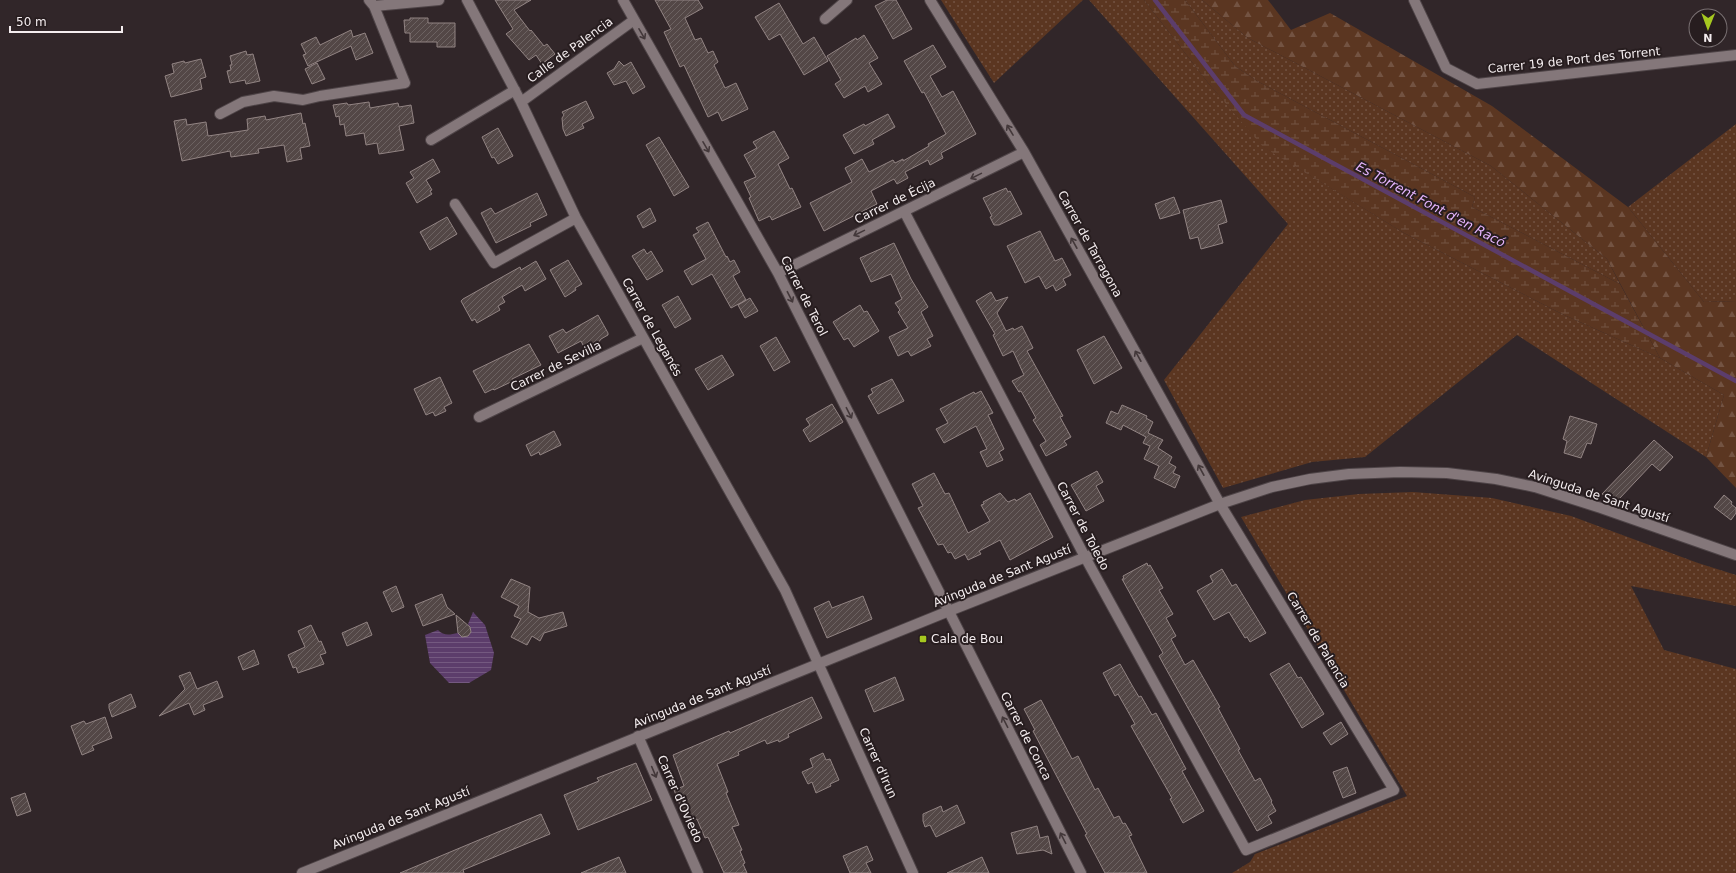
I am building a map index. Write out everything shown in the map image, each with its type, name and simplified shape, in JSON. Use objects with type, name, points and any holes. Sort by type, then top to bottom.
[{"type":"street","points":[[220,114],[243,102],[274,96],[303,100],[405,83],[371,3],[439,0]]},
{"type":"street","name":"Carrer de Leganés","points":[[467,0],[515,90],[576,218],[782,583],[820,663]]},
{"type":"street","name":"Carrer de Terol","points":[[623,0],[778,273],[949,611]]},
{"type":"street","points":[[826,19],[847,0]]},
{"type":"street","name":"Carrer de Tarragona","points":[[930,0],[1024,152],[1220,504]]},
{"type":"street","name":"Carrer 19 de Port des Torrent","points":[[1414,0],[1446,68],[1477,84],[1736,55]]},
{"type":"street","name":"Calle de Palencia","points":[[521,102],[634,20]]},
{"type":"street","points":[[432,140],[515,90]]},
{"type":"street","name":"Carrer de Écija","points":[[778,273],[1024,152]]},
{"type":"street","points":[[455,204],[494,263],[576,218]]},
{"type":"street","name":"Carrer de Toledo","points":[[904,211],[1085,557],[1246,850]]},
{"type":"street","name":"Carrer de Sevilla","points":[[480,417],[643,338]]},
{"type":"street","name":"Avinguda de Sant Agustí","points":[[302,873],[949,611],[1220,504],[1272,487],[1310,479],[1349,474],[1447,474],[1496,479],[1535,487],[1601,508],[1736,555]]},
{"type":"street","name":"Carrer de Palencia","points":[[1220,504],[1394,790],[1246,850]]},
{"type":"street","name":"Carrer de Conca","points":[[949,611],[1081,873]]},
{"type":"street","name":"Carrer d'Irun","points":[[820,663],[913,873]]},
{"type":"street","name":"Carrer d'Oviedo","points":[[638,736],[698,873]]},
{"type":"green space","points":[[941,0],[1083,0],[994,83]]},
{"type":"green space","points":[[1089,0],[1144,0],[1209,84],[1264,147],[1404,233],[1562,314],[1660,358],[1724,395],[1706,457],[1517,335],[1365,457],[1312,462],[1223,488],[1164,380],[1288,224]]},
{"type":"green space","points":[[1144,0],[1185,0],[1235,66],[1257,81],[1475,197],[1472,207],[1620,284],[1660,358],[1562,314],[1404,233],[1263,147],[1209,84]]},
{"type":"green space","points":[[1185,0],[1202,0],[1248,38],[1491,166],[1607,259],[1620,284],[1472,207],[1475,197],[1257,81],[1235,66]]},
{"type":"green space","points":[[1202,0],[1268,0],[1291,30],[1330,13],[1492,106],[1628,207],[1704,302],[1736,301],[1736,488],[1706,457],[1724,395],[1660,358],[1607,259],[1491,166],[1248,38]]},
{"type":"green space","points":[[1736,124],[1736,301],[1704,302],[1628,207]]},
{"type":"green space","points":[[1413,492],[1492,498],[1571,516],[1698,563],[1736,575],[1736,606],[1631,586],[1664,650],[1736,669],[1736,873],[1232,873],[1250,862],[1255,854],[1407,796],[1241,517],[1305,500],[1359,494]]},
{"type":"shaded area","points":[[473,612],[485,625],[494,653],[491,670],[469,683],[449,683],[430,663],[425,635],[438,630],[449,635],[458,633],[462,637],[467,636],[471,632],[468,624]]},
{"type":"building","points":[[495,0],[531,0],[514,10],[530,31],[531,30],[544,46],[547,44],[555,54],[542,64],[536,55],[529,60],[506,34],[513,29]]},
{"type":"building","points":[[655,0],[698,0],[703,8],[685,18],[695,40],[701,38],[708,53],[713,51],[718,62],[714,65],[725,88],[736,83],[748,109],[722,121],[718,112],[708,117],[684,65],[680,67],[664,32],[671,29]]},
{"type":"building","points":[[887,0],[896,0],[912,29],[893,39],[875,6]]},
{"type":"building","points":[[779,3],[803,44],[814,37],[828,61],[804,75],[780,34],[769,40],[755,17]]},
{"type":"building","points":[[410,18],[428,18],[428,23],[455,23],[455,47],[437,47],[437,42],[410,42],[410,33],[405,33],[404,20],[410,20]]},
{"type":"building","points":[[351,30],[353,37],[365,33],[373,53],[356,60],[351,46],[308,66],[303,55],[306,54],[301,44],[316,37],[320,45]]},
{"type":"building","points":[[864,35],[878,58],[869,63],[882,84],[868,92],[865,86],[844,98],[835,84],[841,80],[827,56],[856,38],[857,40]]},
{"type":"building","points":[[933,45],[946,67],[930,76],[942,97],[953,91],[976,134],[941,153],[943,158],[930,165],[928,160],[905,172],[908,178],[897,184],[894,179],[871,191],[877,204],[824,231],[810,203],[852,182],[845,168],[862,159],[869,172],[893,160],[895,163],[903,159],[903,161],[946,134],[924,92],[922,93],[904,61]]},
{"type":"building","points":[[246,51],[247,55],[253,54],[260,81],[246,84],[245,80],[230,83],[227,71],[231,70],[230,65],[232,65],[230,56]]},
{"type":"building","points":[[201,59],[206,77],[200,79],[202,89],[171,97],[165,76],[174,73],[172,64],[184,61],[185,63]]},
{"type":"building","points":[[619,61],[624,66],[631,62],[645,87],[633,94],[626,81],[614,85],[607,73],[614,69]]},
{"type":"building","points":[[317,63],[325,79],[312,84],[305,69]]},
{"type":"building","points":[[586,101],[594,118],[582,124],[584,128],[566,136],[563,129],[562,118],[564,115],[562,112]]},
{"type":"building","points":[[369,102],[370,108],[398,103],[399,107],[411,105],[414,123],[399,126],[404,150],[379,154],[377,143],[366,145],[364,133],[346,136],[344,124],[340,125],[339,116],[336,117],[333,105],[347,103],[348,105]]},
{"type":"building","points":[[301,113],[303,124],[305,123],[310,146],[300,148],[302,159],[287,162],[284,145],[258,149],[259,153],[231,157],[230,151],[182,161],[174,121],[186,119],[187,125],[206,122],[208,136],[248,130],[247,119],[265,116],[266,120]]},
{"type":"building","points":[[888,114],[895,127],[872,140],[874,144],[854,154],[843,135]]},
{"type":"building","points":[[498,128],[513,156],[498,164],[494,157],[492,158],[482,137]]},
{"type":"building","points":[[774,131],[789,158],[778,164],[790,189],[792,188],[801,207],[772,220],[770,216],[759,221],[744,182],[756,177],[744,155],[757,148],[753,142]]},
{"type":"building","points":[[659,137],[689,187],[674,196],[646,145]]},
{"type":"building","points":[[433,159],[440,172],[426,180],[432,190],[430,191],[432,194],[417,203],[406,183],[414,178],[410,172]]},
{"type":"building","points":[[1006,188],[1008,192],[1010,191],[1022,214],[999,225],[994,225],[990,217],[992,216],[983,198]]},
{"type":"building","points":[[537,193],[547,215],[530,223],[531,226],[496,243],[481,213],[491,208],[495,214]]},
{"type":"building","points":[[1174,197],[1180,213],[1160,219],[1155,204]]},
{"type":"building","points":[[1221,200],[1227,222],[1218,225],[1223,243],[1201,249],[1198,237],[1190,239],[1183,210]]},
{"type":"building","points":[[650,208],[656,221],[643,228],[637,216]]},
{"type":"building","points":[[447,217],[457,234],[430,250],[420,232]]},
{"type":"building","points":[[708,222],[726,257],[727,256],[730,262],[734,260],[740,272],[733,276],[746,300],[731,308],[712,274],[692,285],[684,271],[706,259],[693,235],[699,232],[696,228]]},
{"type":"building","points":[[1040,231],[1055,261],[1062,258],[1071,275],[1063,279],[1066,285],[1056,291],[1053,285],[1046,289],[1039,276],[1025,283],[1007,246]]},
{"type":"building","points":[[894,243],[911,279],[928,307],[921,312],[933,336],[927,339],[931,346],[911,356],[908,351],[898,356],[889,337],[908,328],[898,312],[900,310],[895,303],[902,299],[891,274],[871,282],[860,258]]},
{"type":"building","points":[[644,249],[647,254],[651,251],[663,271],[647,280],[632,256]]},
{"type":"building","points":[[568,260],[582,284],[565,297],[550,270]]},
{"type":"building","points":[[536,261],[546,279],[525,291],[522,285],[502,297],[505,302],[498,306],[500,310],[477,323],[475,319],[472,321],[461,301],[463,299],[520,267],[521,270]]},
{"type":"building","points":[[991,292],[996,301],[1008,297],[997,313],[1006,331],[1013,328],[1014,330],[1022,326],[1033,348],[1027,351],[1063,416],[1060,417],[1071,437],[1064,441],[1067,445],[1046,456],[1040,445],[1046,441],[1033,420],[1036,418],[1021,391],[1019,392],[1012,381],[1024,375],[1013,351],[1003,356],[993,335],[995,334],[976,301]]},
{"type":"building","points":[[678,296],[691,319],[675,328],[662,305]]},
{"type":"building","points":[[750,298],[758,311],[745,318],[738,305]]},
{"type":"building","points":[[860,305],[864,312],[867,311],[879,331],[854,347],[848,338],[844,340],[833,322]]},
{"type":"building","points":[[598,315],[608,335],[601,339],[595,347],[590,343],[584,347],[581,341],[558,353],[549,336],[563,329],[566,333]]},
{"type":"building","points":[[1104,336],[1122,368],[1094,384],[1077,350]]},
{"type":"building","points":[[776,337],[790,362],[774,371],[760,346]]},
{"type":"building","points":[[529,344],[541,365],[512,379],[513,381],[485,393],[473,371]]},
{"type":"building","points":[[722,355],[734,375],[708,390],[695,369]]},
{"type":"building","points":[[440,377],[452,403],[444,407],[446,411],[435,416],[433,412],[426,415],[414,389]]},
{"type":"building","points":[[892,379],[904,401],[878,414],[868,396],[873,393],[871,389]]},
{"type":"building","points":[[981,391],[993,413],[988,415],[1004,449],[999,452],[1003,460],[987,467],[980,452],[987,449],[976,426],[944,443],[936,429],[948,423],[940,409],[974,392],[975,394]]},
{"type":"building","points":[[832,404],[843,422],[810,442],[803,430],[810,425],[806,419]]},
{"type":"building","points":[[1122,405],[1147,416],[1146,418],[1153,422],[1148,433],[1163,440],[1158,448],[1172,457],[1169,463],[1176,467],[1173,473],[1180,476],[1175,488],[1154,478],[1159,466],[1144,459],[1150,446],[1143,443],[1146,437],[1123,425],[1121,430],[1106,423],[1111,411],[1118,414]]},
{"type":"building","points":[[1570,416],[1597,424],[1591,444],[1587,443],[1581,458],[1564,453],[1567,441],[1563,439]]},
{"type":"building","points":[[554,431],[561,445],[540,455],[539,452],[531,456],[526,445]]},
{"type":"building","points":[[1654,440],[1673,457],[1660,471],[1652,464],[1619,499],[1602,494]]},
{"type":"building","points":[[1097,471],[1103,482],[1096,486],[1104,501],[1086,511],[1071,485]]},
{"type":"building","points":[[934,473],[945,494],[949,493],[968,533],[990,521],[981,505],[984,504],[983,502],[1000,493],[1008,502],[1015,499],[1016,501],[1030,493],[1053,537],[1010,560],[1000,540],[979,551],[981,554],[968,560],[965,554],[955,559],[951,552],[948,553],[943,544],[938,545],[918,508],[923,506],[912,484]]},
{"type":"building","points":[[1724,495],[1736,508],[1736,513],[1731,520],[1714,507]]},
{"type":"building","points":[[1147,563],[1148,566],[1150,565],[1163,588],[1159,590],[1173,614],[1166,618],[1176,636],[1171,639],[1185,665],[1193,660],[1220,707],[1218,708],[1255,781],[1260,778],[1272,801],[1271,802],[1276,811],[1268,816],[1272,823],[1257,831],[1159,656],[1163,653],[1122,579],[1124,579],[1123,576]]},
{"type":"building","points":[[1222,569],[1232,586],[1236,584],[1266,633],[1250,642],[1247,637],[1245,638],[1229,612],[1214,620],[1197,591],[1213,582],[1210,576]]},
{"type":"building","points":[[511,579],[530,587],[528,612],[539,618],[563,612],[567,626],[544,633],[540,641],[532,636],[527,645],[511,637],[521,619],[514,616],[519,606],[501,597]]},
{"type":"building","points":[[396,586],[404,607],[392,612],[383,592]]},
{"type":"building","points":[[442,594],[447,607],[455,614],[423,626],[415,605]]},
{"type":"building","points":[[863,596],[872,619],[827,638],[814,608],[829,601],[832,608]]},
{"type":"building","points":[[456,615],[470,627],[471,632],[468,636],[462,637],[458,633]]},
{"type":"building","points":[[367,622],[372,635],[347,646],[342,633]]},
{"type":"building","points":[[311,625],[319,642],[321,641],[326,653],[320,655],[324,664],[298,673],[296,667],[293,668],[288,655],[305,647],[298,631]]},
{"type":"building","points":[[254,650],[259,664],[243,670],[238,657]]},
{"type":"building","points":[[1289,663],[1298,678],[1301,677],[1324,714],[1302,728],[1270,674]]},
{"type":"building","points":[[1120,664],[1139,697],[1141,696],[1152,715],[1156,713],[1186,769],[1182,771],[1204,811],[1183,823],[1170,799],[1172,798],[1131,726],[1135,724],[1118,694],[1115,696],[1103,673]]},
{"type":"building","points":[[190,672],[197,689],[217,681],[223,697],[203,705],[205,710],[194,715],[189,703],[159,716],[185,689],[179,676]]},
{"type":"building","points":[[895,677],[904,700],[874,712],[865,690]]},
{"type":"building","points":[[131,694],[136,707],[112,717],[109,704]]},
{"type":"building","points":[[812,697],[822,718],[788,734],[789,737],[779,742],[778,740],[767,744],[765,740],[738,752],[739,755],[717,764],[728,792],[726,793],[739,825],[732,827],[742,850],[740,851],[747,873],[724,873],[708,837],[705,838],[697,819],[687,823],[674,790],[684,786],[673,755],[729,731],[730,733]]},
{"type":"building","points":[[1041,700],[1072,759],[1078,756],[1095,790],[1098,788],[1114,818],[1119,816],[1123,824],[1125,823],[1132,835],[1129,836],[1147,873],[1105,873],[1085,835],[1087,834],[1033,731],[1035,730],[1024,709]]},
{"type":"building","points":[[105,717],[112,738],[92,746],[94,750],[82,755],[71,726],[84,721],[86,724]]},
{"type":"building","points":[[1341,722],[1348,734],[1331,745],[1323,733]]},
{"type":"building","points":[[823,753],[826,760],[830,759],[839,780],[830,784],[831,786],[816,793],[812,782],[808,784],[802,772],[813,767],[810,759]]},
{"type":"building","points":[[636,763],[652,800],[578,830],[564,795],[599,781],[597,778]]},
{"type":"building","points":[[1347,767],[1356,793],[1343,798],[1333,772]]},
{"type":"building","points":[[25,793],[31,811],[17,816],[11,798]]},
{"type":"building","points":[[957,805],[965,823],[936,837],[930,825],[925,827],[923,814],[941,806],[943,812]]},
{"type":"building","points":[[541,814],[550,834],[463,870],[464,873],[400,873]]},
{"type":"building","points":[[1037,826],[1040,838],[1048,836],[1052,854],[1043,850],[1017,854],[1011,833]]},
{"type":"building","points":[[867,846],[873,860],[866,863],[871,873],[850,873],[843,856]]},
{"type":"building","points":[[619,857],[626,873],[581,873]]},
{"type":"building","points":[[982,857],[989,873],[947,873]]},
{"type":"waterway","name":"Es Torrent Font d'en Racó","points":[[1155,0],[1244,115],[1736,381]]},
{"type":"place","name":"Cala de Bou","points":[[923,639]]}]
